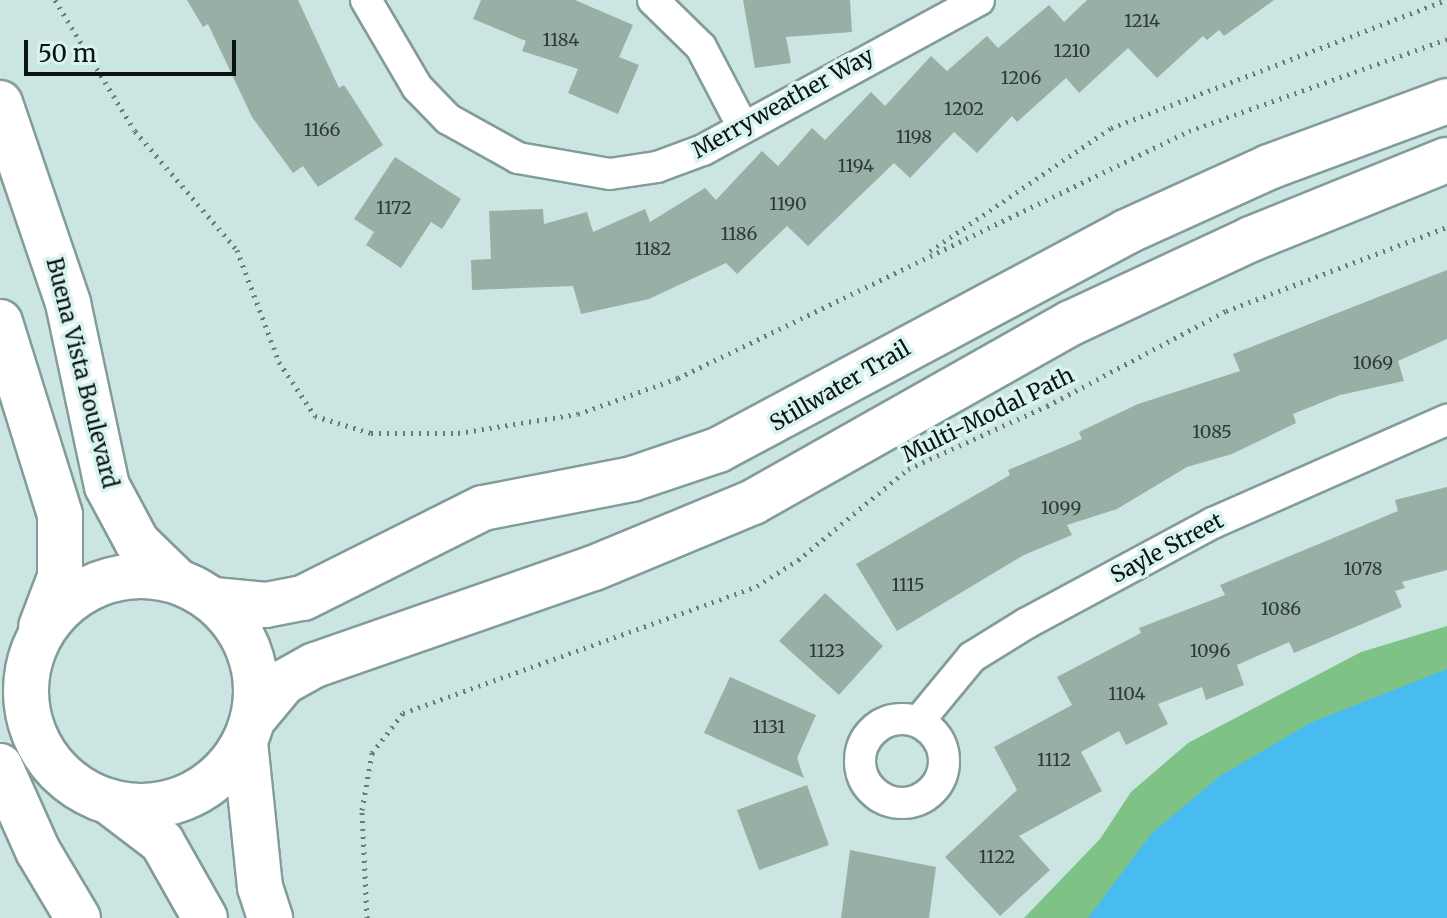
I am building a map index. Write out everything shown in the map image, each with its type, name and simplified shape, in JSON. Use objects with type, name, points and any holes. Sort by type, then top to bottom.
[{"type":"main road","name":"Stillwater Trail","points":[[196,591],[266,605],[303,598],[483,508],[632,479],[718,450],[1126,232],[1269,167],[1447,101]]},
{"type":"main road","name":"Buena Vista Boulevard","points":[[0,103],[68,303],[107,486],[137,542],[238,629],[252,660],[249,730],[260,887],[270,918]]},
{"type":"main road","points":[[106,800],[161,804],[195,793],[224,771],[284,682],[315,665],[688,531],[753,502],[966,380],[1162,279],[1447,160]]},
{"type":"main road","points":[[0,322],[60,515],[60,577],[34,644],[26,690],[39,747],[61,775],[106,800],[162,842],[205,918]]},
{"type":"main road","points":[[34,644],[78,593],[109,580],[143,575],[196,591]]},
{"type":"main road","points":[[0,766],[38,851],[78,918]]},
{"type":"street","name":"Merryweather Way","points":[[366,0],[417,87],[448,119],[518,158],[558,170],[622,173],[703,150],[979,0]]},
{"type":"street","points":[[653,0],[701,47],[743,127]]},
{"type":"street","name":"Sayle Street","points":[[919,721],[972,657],[1027,623],[1213,523],[1447,420]]},
{"type":"path","points":[[55,0],[135,131],[237,250],[279,362],[315,416],[371,433],[458,433],[578,414],[678,378],[1189,131],[1447,39]]},
{"type":"path","points":[[916,261],[1111,128],[1447,0]]},
{"type":"path","name":"Multi-Modal Path","points":[[367,918],[362,810],[372,753],[403,713],[757,586],[908,469],[1047,406],[1226,311],[1447,227]]},
{"type":"green space","points":[[1447,626],[1447,918],[1024,918],[1100,839],[1131,792],[1188,743],[1361,652]]},
{"type":"water","points":[[1447,669],[1447,918],[1088,918],[1152,833],[1220,776],[1310,723]]},
{"type":"building","points":[[187,0],[298,0],[339,88],[344,85],[383,145],[318,187],[303,166],[293,173],[252,117],[208,24],[203,27]]},
{"type":"building","points":[[481,0],[575,0],[633,25],[619,57],[639,65],[618,114],[568,93],[578,69],[522,51],[526,41],[473,19]]},
{"type":"building","points":[[743,0],[850,0],[852,32],[786,37],[791,63],[755,68]]},
{"type":"building","points":[[1087,0],[1274,0],[1224,36],[1219,30],[1207,40],[1203,36],[1157,78],[1128,48],[1079,93],[1066,78],[1017,122],[1012,116],[977,153],[954,132],[910,178],[894,163],[808,246],[787,226],[737,274],[726,263],[649,299],[581,314],[573,286],[472,290],[471,260],[491,259],[489,211],[543,209],[544,224],[587,212],[593,232],[645,209],[650,222],[705,188],[716,200],[762,151],[778,166],[812,128],[825,140],[871,92],[885,106],[931,56],[947,71],[987,36],[998,48],[1049,5],[1064,22]]},
{"type":"building","points":[[395,157],[461,199],[442,229],[431,222],[401,268],[366,245],[374,232],[354,219]]},
{"type":"building","points":[[1447,270],[1447,339],[1398,361],[1404,381],[1340,395],[1293,414],[1296,423],[1232,454],[1187,467],[1117,509],[1067,525],[1072,535],[1024,555],[897,631],[856,564],[1010,475],[1008,470],[1082,439],[1079,432],[1138,404],[1240,371],[1233,354]]},
{"type":"building","points":[[1447,487],[1447,570],[1402,582],[1405,588],[1395,591],[1402,607],[1294,653],[1289,642],[1237,665],[1244,685],[1206,700],[1202,687],[1158,704],[1168,724],[1126,745],[1119,731],[1081,752],[1102,791],[1019,836],[1050,870],[1000,916],[945,857],[1017,790],[994,747],[1072,705],[1057,677],[1141,633],[1139,628],[1225,595],[1220,585],[1398,511],[1395,500]]},
{"type":"building","points":[[825,593],[883,646],[839,695],[779,641]]},
{"type":"building","points":[[730,677],[816,715],[797,758],[804,778],[704,733]]},
{"type":"building","points":[[807,785],[829,845],[759,870],[737,810]]},
{"type":"building","points":[[850,850],[936,867],[929,918],[841,918]]}]
